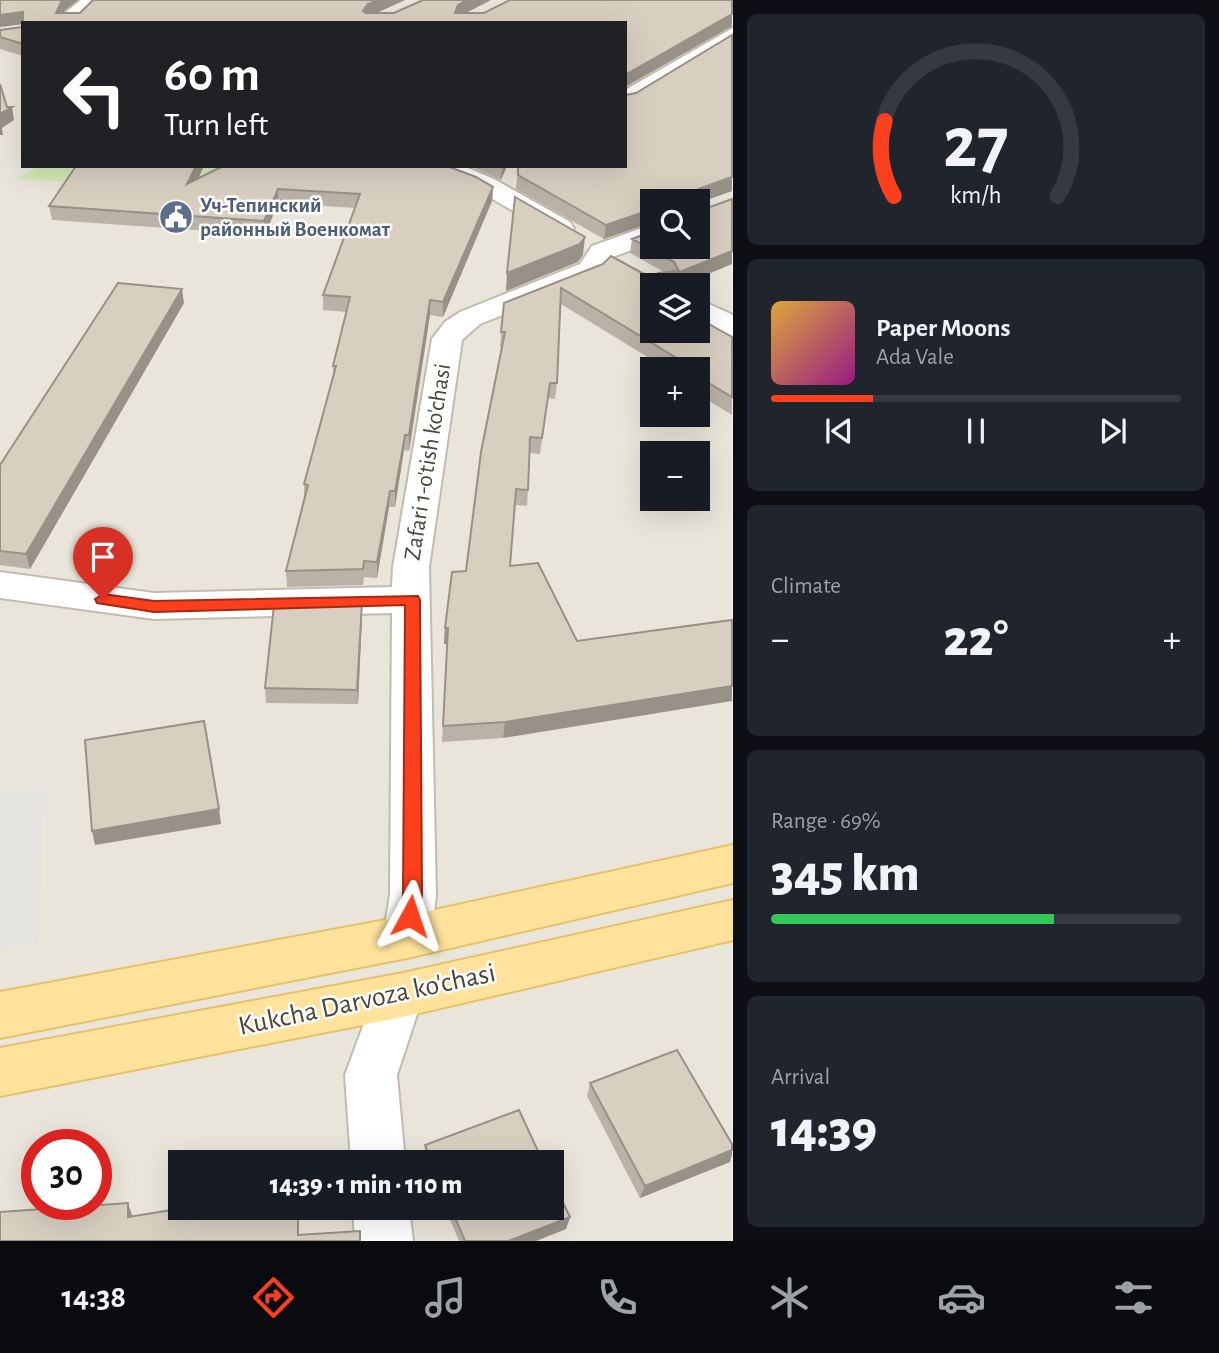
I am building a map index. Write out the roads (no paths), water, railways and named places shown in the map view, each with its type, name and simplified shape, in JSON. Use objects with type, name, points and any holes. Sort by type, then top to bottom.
[{"type":"main road","name":"Kukcha Darvoza ko'chasi","points":[[0,1016],[407,937],[733,864]]},
{"type":"main road","name":"Kukcha Darvoza ko'chasi","points":[[0,1072],[398,996],[733,920]]},
{"type":"main road","points":[[398,996],[407,937]]},
{"type":"street","points":[[71,21],[74,15],[94,0]]},
{"type":"street","points":[[627,98],[733,34]]},
{"type":"street","points":[[449,168],[495,178],[614,259],[640,241]]},
{"type":"street","name":"Zafari 1-o'tish ko'chasi","points":[[407,937],[413,895],[411,567],[447,339],[470,318],[614,259]]},
{"type":"street","points":[[710,314],[733,327]]},
{"type":"street","points":[[0,585],[154,606],[412,600]]},
{"type":"street","points":[[377,1150],[371,1075],[398,996]]},
{"type":"street","points":[[382,1220],[384,1241]]},
{"type":"place","name":"Уч-Тепинский районный Военкомат","points":[[176,217]]}]
